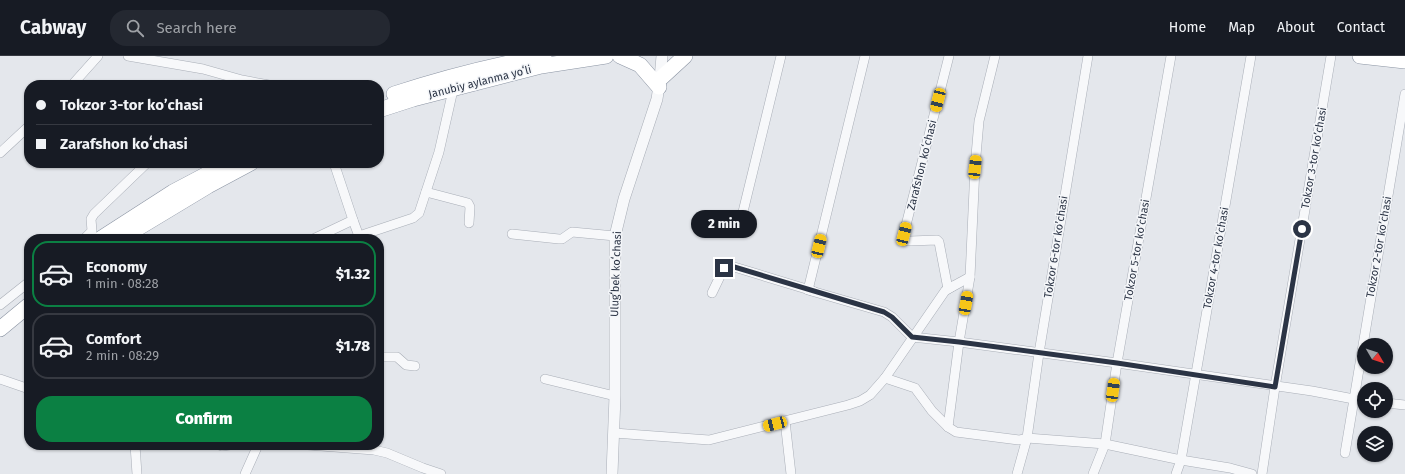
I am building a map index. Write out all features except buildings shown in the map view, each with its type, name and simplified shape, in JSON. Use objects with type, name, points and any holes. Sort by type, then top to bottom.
[{"type":"highway","name":"Janubiy aylanma yoʻli","points":[[384,98],[418,86],[544,56]]},
{"type":"highway","name":"Janubiy aylanma yoʻli","points":[[384,108],[413,99],[453,90],[541,66],[606,56]]},
{"type":"highway","points":[[620,56],[640,65],[660,83],[685,56]]},
{"type":"highway","points":[[1360,56],[1405,61]]},
{"type":"highway","points":[[108,234],[172,192],[218,168]]},
{"type":"highway","points":[[128,234],[208,186],[242,168]]},
{"type":"highway","points":[[0,317],[24,298]]},
{"type":"highway","points":[[0,329],[24,309]]},
{"type":"street","points":[[76,80],[98,56]]},
{"type":"street","points":[[128,56],[203,69],[233,80]]},
{"type":"street","name":"Ulugʻbek koʻchasi","points":[[612,474],[615,396],[615,236],[624,199],[657,99],[662,56]]},
{"type":"street","points":[[742,220],[781,56]]},
{"type":"street","points":[[808,290],[865,56]]},
{"type":"street","name":"Zarafshon koʻchasi","points":[[948,289],[939,242],[937,240],[907,241],[904,238],[904,234],[949,56]]},
{"type":"street","points":[[948,427],[959,342],[970,277],[975,167],[979,121],[995,56]]},
{"type":"street","name":"Tokzor 6-tor koʼchasi","points":[[1017,474],[1027,438],[1039,353],[1088,56]]},
{"type":"street","name":"Tokzor 5-tor koʼchasi","points":[[1093,474],[1105,444],[1117,363],[1171,56]]},
{"type":"street","name":"Tokzor 4-tor koʼchasi","points":[[1176,474],[1181,460],[1251,56]]},
{"type":"street","name":"Tokzor 3-tor koʼchasi","points":[[1262,474],[1275,387],[1331,56]]},
{"type":"street","points":[[370,234],[417,216],[419,213],[439,152],[453,90]]},
{"type":"street","name":"Tokzor 2-tor koʼchasi","points":[[1345,453],[1405,94]]},
{"type":"street","points":[[0,153],[24,131]]},
{"type":"street","points":[[90,234],[92,232],[91,219],[94,214],[142,168]]},
{"type":"street","points":[[336,168],[358,234]]},
{"type":"street","points":[[426,192],[468,204],[470,208],[470,223]]},
{"type":"street","points":[[324,234],[353,220]]},
{"type":"street","points":[[512,234],[562,240],[572,232],[615,236]]},
{"type":"street","points":[[712,293],[724,268],[731,266],[884,312],[892,317],[912,337],[1117,363],[1275,387],[1312,391],[1357,400]]},
{"type":"street","points":[[614,433],[709,440],[860,401],[870,395],[885,378],[912,337],[948,289],[970,277]]},
{"type":"street","points":[[0,305],[24,286]]},
{"type":"street","points":[[384,358],[397,357],[406,365],[415,366]]},
{"type":"street","points":[[0,378],[24,388]]},
{"type":"street","points":[[885,378],[915,388],[932,411],[948,427],[956,432],[1019,440],[1027,438],[1105,444],[1181,460],[1230,468],[1252,474]]},
{"type":"street","points":[[545,379],[615,396]]},
{"type":"street","points":[[1393,404],[1405,406]]},
{"type":"street","points":[[785,421],[791,474]]},
{"type":"street","points":[[135,450],[137,474]]},
{"type":"street","points":[[246,474],[256,450]]},
{"type":"street","points":[[374,450],[400,457],[423,468],[441,474]]},
{"type":"route","points":[[724,268],[731,266],[884,312],[892,317],[912,337],[1117,363],[1275,387],[1302,229]]}]
